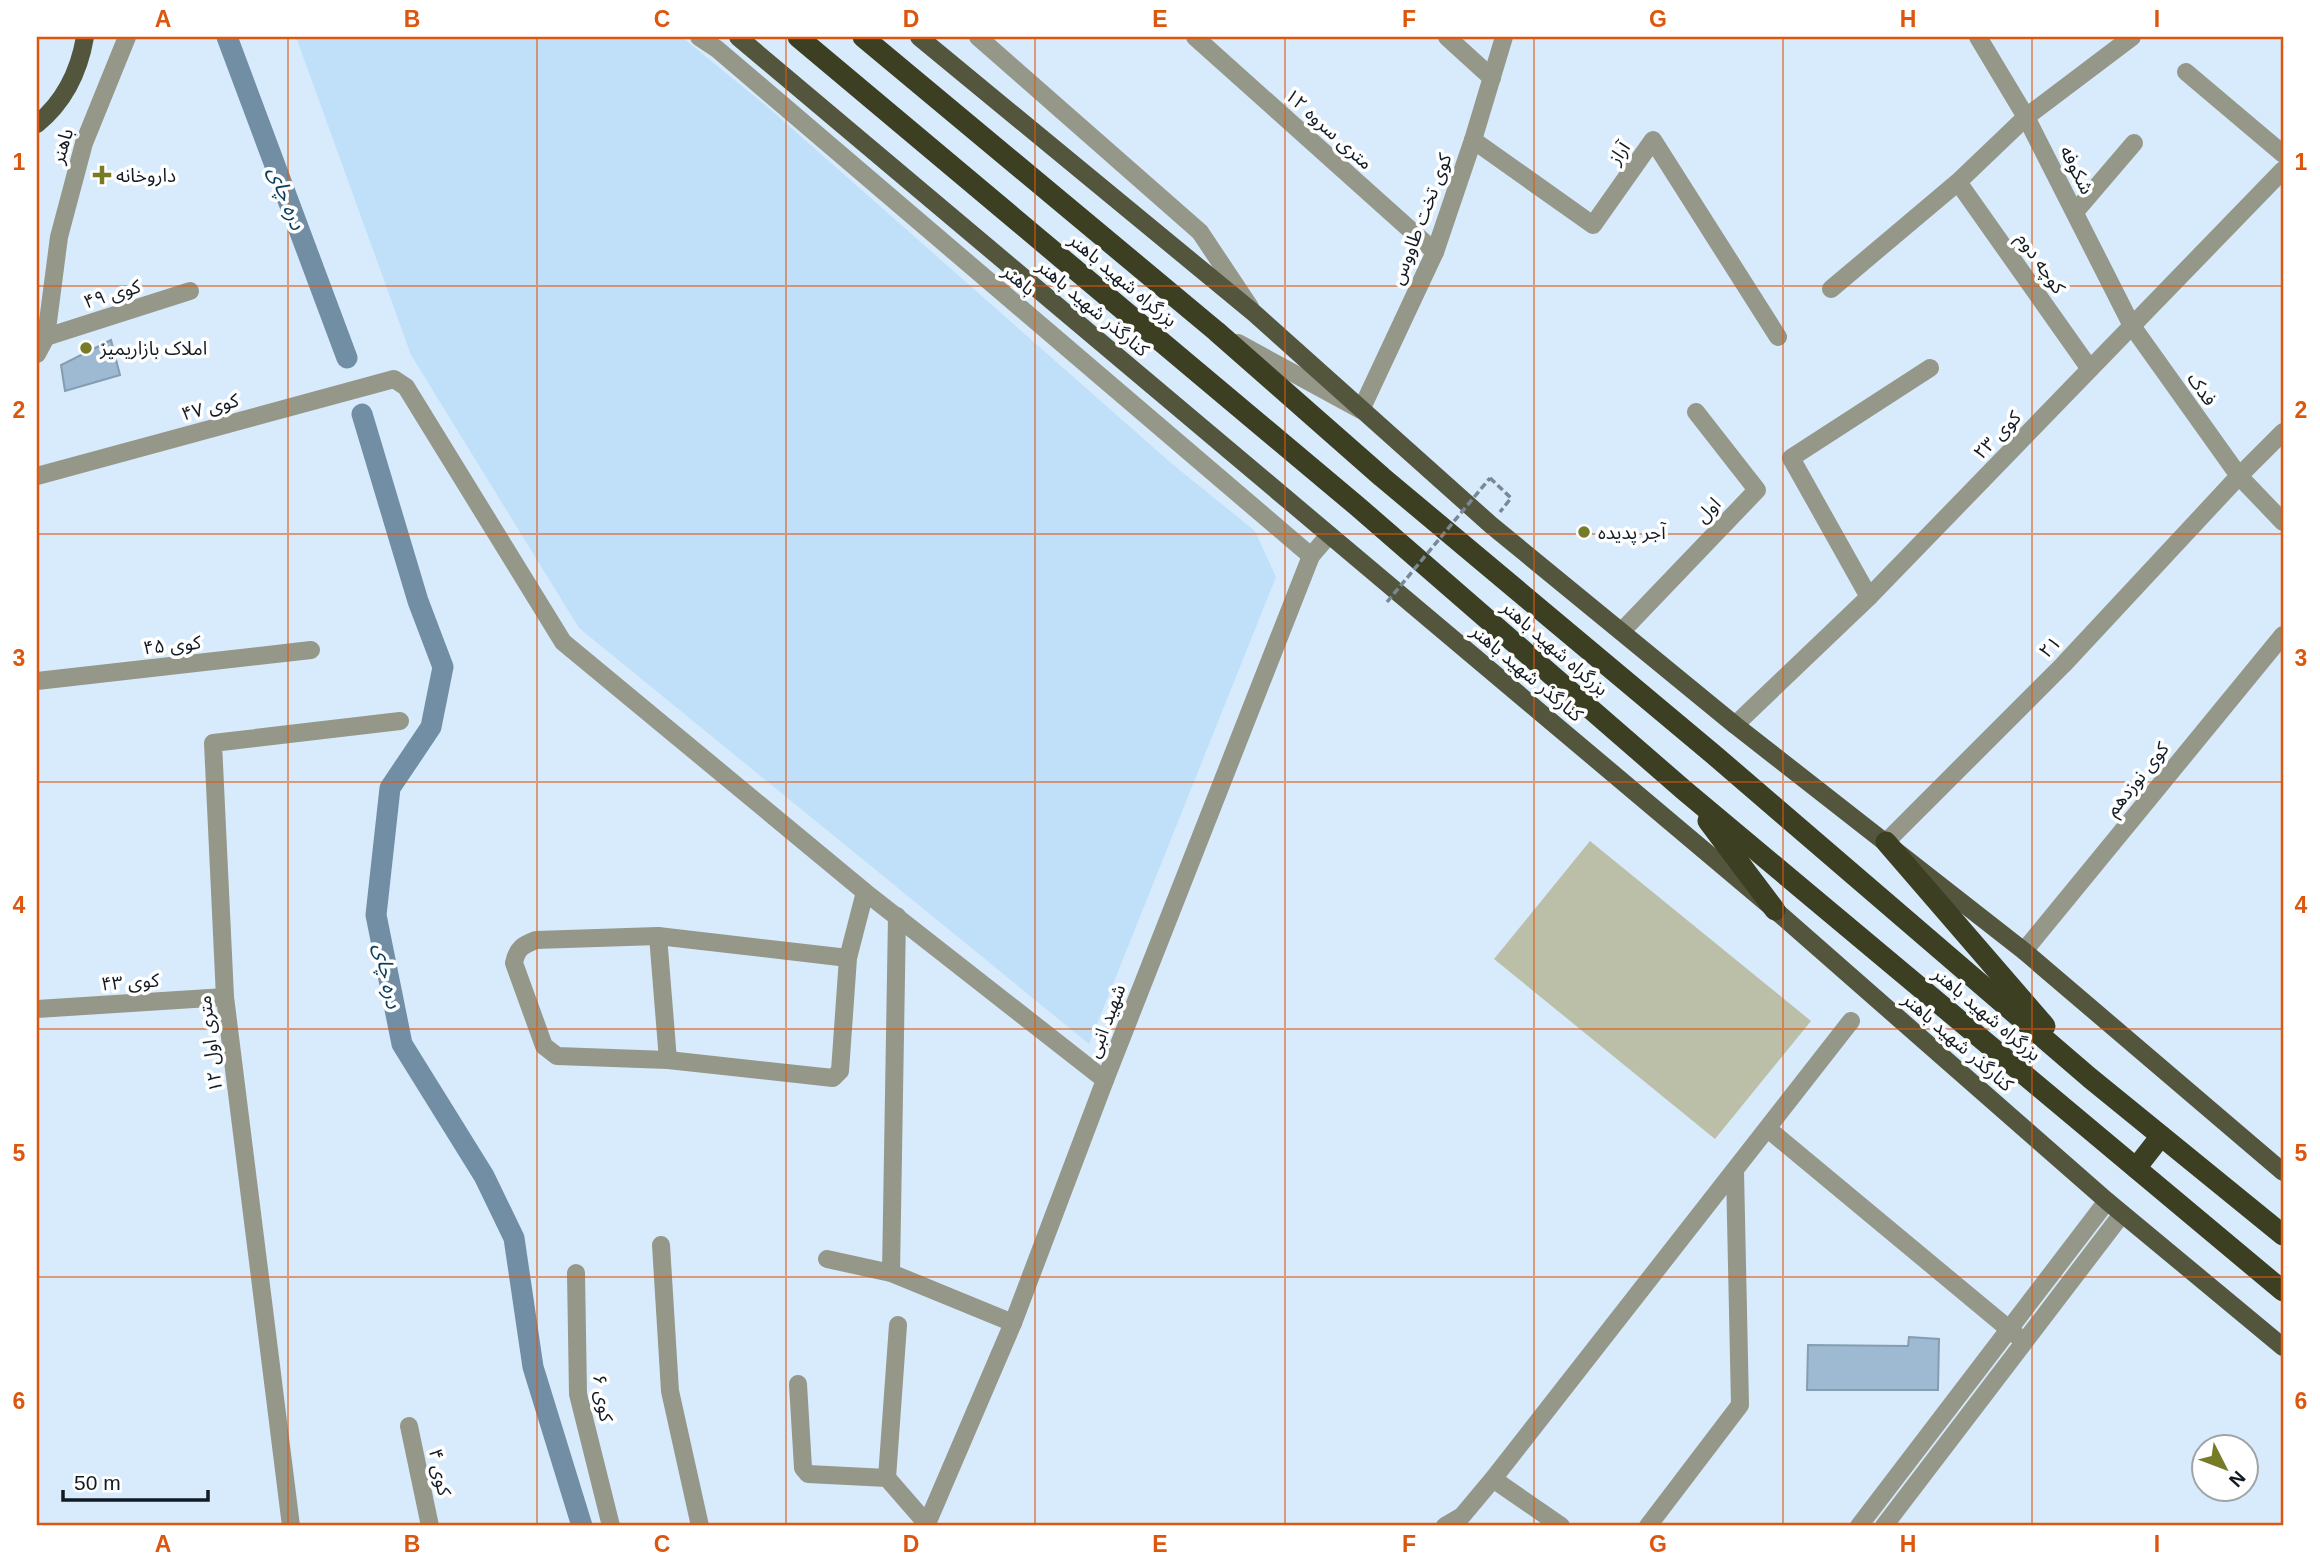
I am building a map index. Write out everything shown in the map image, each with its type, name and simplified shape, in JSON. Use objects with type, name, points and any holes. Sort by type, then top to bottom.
[{"type":"highway","name":"بزرگراه شهید باهنر","points":[[798,37],[1357,506],[1685,791],[2283,1291]]},
{"type":"highway","name":"بزرگراه شهید باهنر","points":[[863,37],[1216,331],[1382,477],[1713,754],[2090,1078],[2283,1235]]},
{"type":"highway","points":[[1685,791],[1775,910]]},
{"type":"highway","points":[[1886,842],[2090,1078]]},
{"type":"highway","points":[[2136,1168],[2161,1136]]},
{"type":"main road","points":[[37,125],[63,99],[74,76],[85,37]]},
{"type":"main road","name":"کنارگذر شهید باهنر","points":[[738,37],[1775,910],[2122,1214],[2283,1347]]},
{"type":"main road","points":[[919,37],[1254,313],[1491,525],[1735,725],[2024,950],[2283,1172]]},
{"type":"street","name":"باهنر","points":[[37,354],[46,337],[58,237],[76,170],[84,143],[127,37]]},
{"type":"street","name":"باهنر","points":[[699,37],[717,49],[1311,556]]},
{"type":"street","name":"۱۲ متری سروه","points":[[1195,37],[1435,252]]},
{"type":"street","points":[[1447,37],[1492,78]]},
{"type":"street","name":"کوی تخت طاووس","points":[[1361,410],[1435,252],[1474,140],[1504,37]]},
{"type":"street","name":"شکوفه","points":[[1978,37],[2026,117],[2132,326]]},
{"type":"street","points":[[1831,289],[1958,182],[2026,117],[2132,37]]},
{"type":"street","points":[[988,40],[1200,232],[1254,313]]},
{"type":"street","points":[[2186,72],[2283,154]]},
{"type":"street","name":"آراز","points":[[1474,140],[1593,225],[1653,140],[1778,337]]},
{"type":"street","points":[[2074,212],[2134,143]]},
{"type":"street","name":"کوی ۲۳","points":[[1735,725],[1868,597],[2283,170]]},
{"type":"street","name":"کوچه دوم","points":[[1958,182],[2090,369]]},
{"type":"street","name":"کوی ۴۹","points":[[46,337],[190,291]]},
{"type":"street","name":"فدک","points":[[2132,326],[2239,476],[2283,522]]},
{"type":"street","points":[[1216,331],[1361,410]]},
{"type":"street","points":[[1868,597],[1791,458],[1930,368]]},
{"type":"street","name":"کوی ۴۷","points":[[37,476],[394,379],[406,387],[563,642],[865,892]]},
{"type":"street","name":"اول","points":[[1622,631],[1757,490],[1696,412]]},
{"type":"street","name":"۲۱","points":[[1886,842],[2063,665],[2283,432]]},
{"type":"street","name":"شهید انبی","points":[[927,1525],[1013,1323],[1105,1080],[1311,556],[1329,535]]},
{"type":"street","name":"کوی نوزدهم","points":[[2024,950],[2283,635]]},
{"type":"street","name":"کوی ۴۵","points":[[37,681],[311,650]]},
{"type":"street","name":"۱۲ متری اول","points":[[291,1526],[225,996],[213,743],[400,721]]},
{"type":"street","points":[[848,958],[659,936],[536,940],[522,946],[516,952],[514,962],[544,1046],[556,1056],[668,1060],[833,1078],[841,1071],[848,958],[865,892],[1105,1080]]},
{"type":"street","points":[[891,1273],[897,916]]},
{"type":"street","points":[[659,936],[668,1060]]},
{"type":"street","name":"کوی ۴۳","points":[[37,1009],[225,996]]},
{"type":"street","points":[[1445,1526],[1462,1516],[1493,1479],[1851,1021]]},
{"type":"street","points":[[1768,1129],[2025,1342]]},
{"type":"street","points":[[1648,1526],[1740,1405],[1735,1171]]},
{"type":"street","points":[[1859,1526],[2107,1201]]},
{"type":"street","points":[[1884,1526],[2122,1214]]},
{"type":"street","points":[[661,1245],[670,1391],[700,1526]]},
{"type":"street","points":[[827,1259],[891,1273],[1013,1323]]},
{"type":"street","name":"کوی ۶","points":[[576,1273],[578,1394],[611,1526]]},
{"type":"street","points":[[898,1325],[887,1478],[927,1525]]},
{"type":"street","points":[[798,1384],[803,1468],[808,1474],[887,1478]]},
{"type":"street","name":"کوی ۴","points":[[409,1426],[430,1526]]},
{"type":"street","points":[[1493,1479],[1561,1526]]},
{"type":"path","points":[[1387,602],[1490,478],[1511,498]]},
{"type":"shaded area","points":[[296,37],[682,37],[771,110],[1171,463],[1255,531],[1276,577],[1089,1044],[579,628],[411,355]]},
{"type":"green space","points":[[1590,841],[1811,1021],[1715,1139],[1494,959]]},
{"type":"building","points":[[111,340],[120,375],[65,391],[61,365]]},
{"type":"building","points":[[1909,1337],[1939,1339],[1938,1390],[1807,1390],[1808,1345],[1908,1346]]},
{"type":"waterway","name":"دره چای","points":[[227,37],[347,358]]},
{"type":"waterway","name":"دره چای","points":[[362,414],[418,601],[443,667],[431,727],[390,788],[376,915],[402,1044],[484,1176],[514,1238],[533,1367],[582,1526]]},
{"type":"place","name":"داروخانه","points":[[102,175]]},
{"type":"place","name":"املاک بازاریمیز","points":[[86,348]]},
{"type":"place","name":"آجر پدیده","points":[[1584,532]]}]
